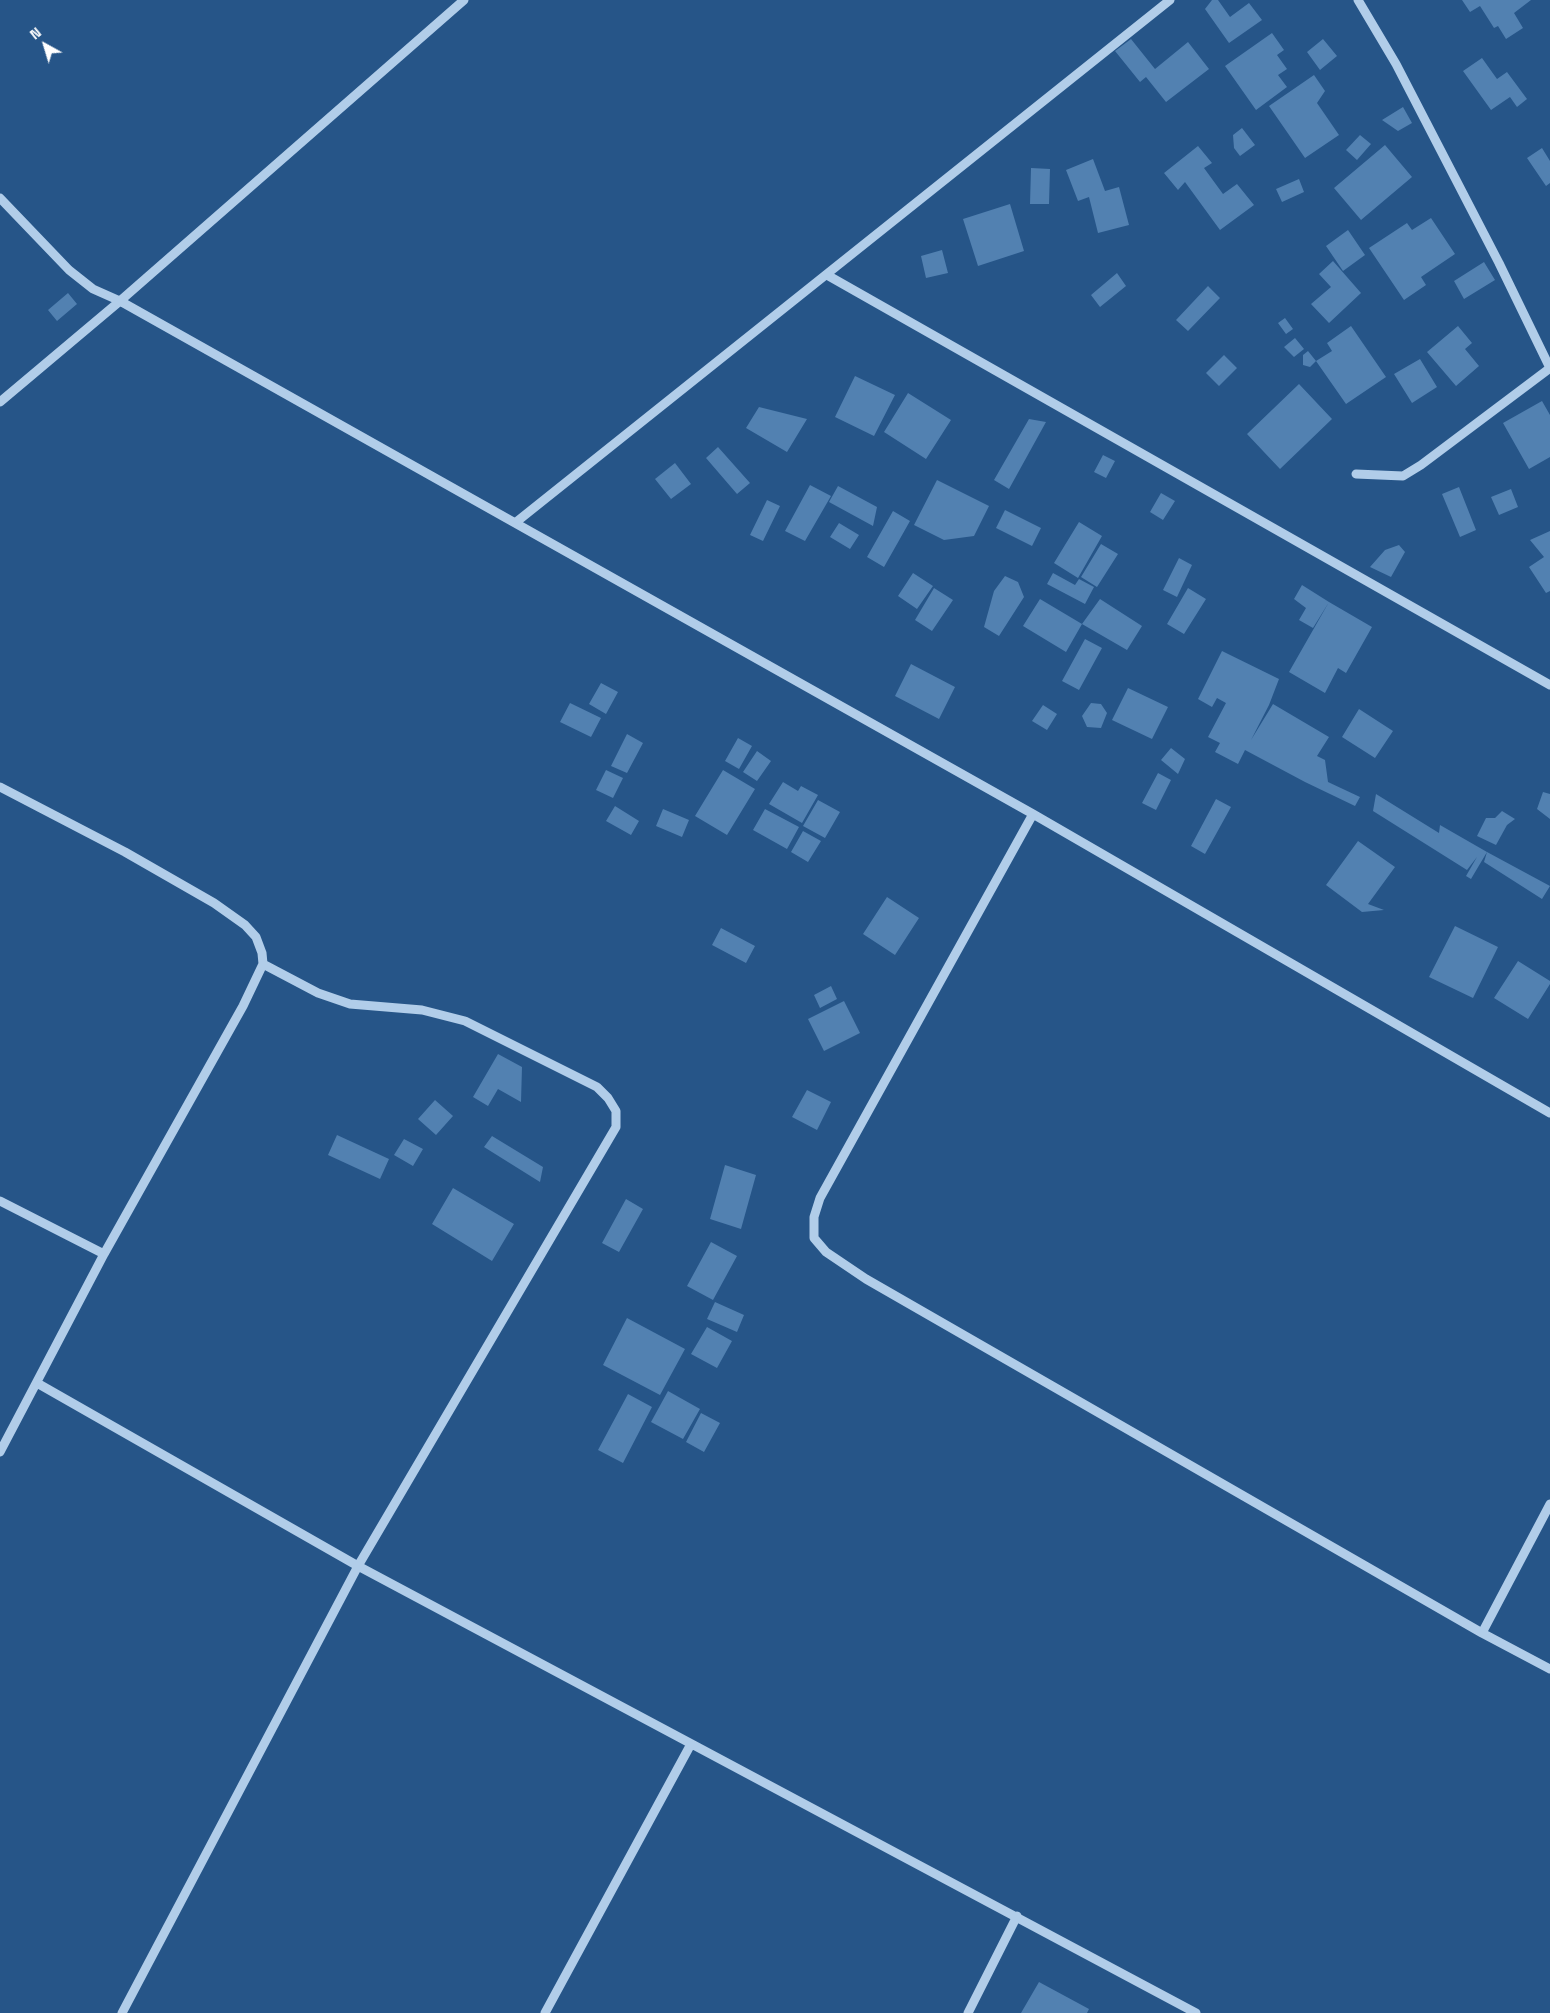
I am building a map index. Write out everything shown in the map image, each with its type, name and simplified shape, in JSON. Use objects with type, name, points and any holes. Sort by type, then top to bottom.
[{"type":"street","points":[[0,402],[120,301],[464,0]]},
{"type":"street","points":[[515,523],[1170,0]]},
{"type":"street","points":[[1356,474],[1403,476],[1421,466],[1550,368],[1546,347],[1396,64],[1358,0]]},
{"type":"street","points":[[0,198],[69,270],[93,289],[120,301],[1033,814],[1550,1113]]},
{"type":"street","points":[[827,275],[1550,684]]},
{"type":"street","points":[[0,787],[126,852],[214,904],[245,925],[256,937],[262,953],[263,964],[243,1006],[104,1254],[0,1452]]},
{"type":"street","points":[[1033,814],[820,1198],[814,1217],[814,1238],[826,1252],[866,1279],[1482,1633],[1550,1669]]},
{"type":"street","points":[[122,2013],[358,1566],[616,1127],[616,1111],[608,1098],[597,1087],[465,1021],[422,1010],[350,1004],[318,993],[263,964]]},
{"type":"street","points":[[0,1201],[104,1254]]},
{"type":"street","points":[[37,1383],[358,1566],[1196,2013]]},
{"type":"street","points":[[1482,1633],[1550,1504]]},
{"type":"street","points":[[546,2013],[691,1744]]},
{"type":"street","points":[[968,2013],[1017,1916]]},
{"type":"building","points":[[1212,0],[1218,0],[1230,17],[1249,3],[1262,20],[1229,43],[1205,9]]},
{"type":"building","points":[[1462,0],[1531,0],[1514,13],[1523,28],[1506,39],[1498,26],[1494,28],[1480,6],[1470,12]]},
{"type":"building","points":[[1272,33],[1284,50],[1277,55],[1287,69],[1278,75],[1287,87],[1256,110],[1225,66]]},
{"type":"building","points":[[1131,39],[1155,69],[1188,42],[1209,69],[1166,102],[1146,77],[1140,82],[1115,51]]},
{"type":"building","points":[[1323,39],[1337,56],[1320,70],[1307,52]]},
{"type":"building","points":[[1482,58],[1497,79],[1507,72],[1527,99],[1517,107],[1510,97],[1491,110],[1463,71]]},
{"type":"building","points":[[1314,75],[1325,91],[1317,103],[1339,135],[1305,158],[1269,106]]},
{"type":"building","points":[[1403,107],[1412,123],[1398,131],[1382,120]]},
{"type":"building","points":[[1242,128],[1255,145],[1240,156],[1234,148],[1233,135]]},
{"type":"building","points":[[1360,135],[1371,144],[1357,160],[1346,150]]},
{"type":"building","points":[[1385,145],[1412,177],[1361,220],[1334,188]]},
{"type":"building","points":[[1198,146],[1212,163],[1204,168],[1223,194],[1237,184],[1254,205],[1220,230],[1185,182],[1178,190],[1164,173]]},
{"type":"building","points":[[1542,148],[1550,161],[1550,183],[1546,186],[1527,158]]},
{"type":"building","points":[[1093,159],[1105,191],[1119,187],[1129,225],[1098,233],[1089,197],[1078,201],[1066,170]]},
{"type":"building","points":[[1031,168],[1050,169],[1049,204],[1030,204]]},
{"type":"building","points":[[1299,179],[1304,192],[1282,202],[1276,189]]},
{"type":"building","points":[[1010,204],[1024,251],[978,266],[963,219]]},
{"type":"building","points":[[1431,218],[1455,254],[1421,277],[1426,285],[1404,300],[1369,248],[1407,223],[1412,230]]},
{"type":"building","points":[[1348,230],[1365,255],[1343,271],[1326,246]]},
{"type":"building","points":[[942,250],[948,273],[926,278],[921,256]]},
{"type":"building","points":[[1333,261],[1361,293],[1329,323],[1311,304],[1331,287],[1319,274]]},
{"type":"building","points":[[1484,262],[1495,280],[1464,299],[1454,281]]},
{"type":"building","points":[[1117,273],[1126,286],[1100,307],[1091,295]]},
{"type":"building","points":[[1208,286],[1220,298],[1188,331],[1176,320]]},
{"type":"building","points":[[68,293],[77,304],[57,321],[48,310]]},
{"type":"building","points":[[1285,318],[1293,329],[1286,334],[1278,323]]},
{"type":"building","points":[[1351,326],[1386,377],[1346,404],[1316,361],[1332,351],[1327,343]]},
{"type":"building","points":[[1458,326],[1472,343],[1465,349],[1479,366],[1456,386],[1427,352]]},
{"type":"building","points":[[1295,338],[1304,349],[1294,357],[1284,347]]},
{"type":"building","points":[[1308,351],[1316,361],[1310,367],[1303,365],[1303,355]]},
{"type":"building","points":[[1224,355],[1237,368],[1219,386],[1206,373]]},
{"type":"building","points":[[1420,359],[1437,387],[1412,403],[1394,374]]},
{"type":"building","points":[[855,376],[895,395],[874,436],[835,417]]},
{"type":"building","points":[[1299,384],[1332,419],[1280,469],[1247,434]]},
{"type":"building","points":[[908,393],[951,420],[926,459],[884,432]]},
{"type":"building","points":[[1542,401],[1550,415],[1550,457],[1529,469],[1503,423]]},
{"type":"building","points":[[759,407],[807,419],[787,452],[746,428]]},
{"type":"building","points":[[1029,419],[1046,422],[1009,489],[994,480]]},
{"type":"building","points":[[718,447],[750,483],[737,494],[706,458]]},
{"type":"building","points":[[1103,455],[1115,461],[1106,478],[1094,472]]},
{"type":"building","points":[[675,463],[691,484],[671,499],[655,479]]},
{"type":"building","points":[[937,480],[989,506],[974,536],[944,540],[914,525]]},
{"type":"building","points":[[810,485],[831,496],[805,541],[785,531]]},
{"type":"building","points":[[838,486],[877,507],[873,526],[829,502]]},
{"type":"building","points":[[1459,487],[1476,530],[1460,537],[1442,494]]},
{"type":"building","points":[[1511,489],[1518,507],[1499,515],[1491,497]]},
{"type":"building","points":[[1161,493],[1175,501],[1163,520],[1150,512]]},
{"type":"building","points":[[767,500],[780,506],[763,541],[750,535]]},
{"type":"building","points":[[1005,510],[1041,528],[1032,546],[996,528]]},
{"type":"building","points":[[893,511],[910,521],[884,567],[867,557]]},
{"type":"building","points":[[1079,522],[1102,536],[1078,578],[1054,563]]},
{"type":"building","points":[[839,523],[859,535],[850,549],[830,537]]},
{"type":"building","points":[[1550,531],[1550,591],[1546,593],[1529,567],[1544,557],[1530,540]]},
{"type":"building","points":[[1101,544],[1118,554],[1097,587],[1081,577]]},
{"type":"building","points":[[1399,545],[1405,552],[1391,577],[1370,567],[1385,550]]},
{"type":"building","points":[[1179,558],[1192,565],[1177,597],[1163,590]]},
{"type":"building","points":[[913,573],[933,586],[917,609],[898,596]]},
{"type":"building","points":[[1053,573],[1075,585],[1079,579],[1094,587],[1085,604],[1047,584]]},
{"type":"building","points":[[1005,576],[1018,582],[1024,597],[999,636],[984,627],[994,591]]},
{"type":"building","points":[[1302,585],[1329,602],[1313,628],[1299,620],[1306,608],[1294,599]]},
{"type":"building","points":[[934,588],[953,600],[932,631],[915,620]]},
{"type":"building","points":[[1188,588],[1206,599],[1184,634],[1167,624]]},
{"type":"building","points":[[1040,599],[1082,624],[1066,652],[1023,626]]},
{"type":"building","points":[[1100,599],[1142,626],[1127,650],[1082,624]]},
{"type":"building","points":[[1329,602],[1372,627],[1346,673],[1338,668],[1325,693],[1289,672]]},
{"type":"building","points":[[1085,639],[1102,648],[1079,690],[1062,681]]},
{"type":"building","points":[[1222,651],[1279,679],[1269,705],[1251,740],[1273,704],[1329,737],[1317,756],[1325,760],[1328,782],[1360,797],[1355,806],[1245,750],[1238,764],[1215,752],[1220,743],[1208,737],[1226,703],[1217,698],[1212,707],[1198,699]]},
{"type":"building","points":[[911,664],[955,687],[939,719],[895,696]]},
{"type":"building","points":[[601,683],[618,692],[606,714],[589,704]]},
{"type":"building","points":[[1128,688],[1168,707],[1152,739],[1112,720]]},
{"type":"building","points":[[570,703],[601,718],[591,737],[560,722]]},
{"type":"building","points":[[1091,703],[1101,704],[1107,713],[1101,728],[1087,727],[1082,716]]},
{"type":"building","points":[[1043,705],[1057,714],[1047,730],[1032,721]]},
{"type":"building","points":[[1359,709],[1393,731],[1375,758],[1342,737]]},
{"type":"building","points":[[627,734],[643,743],[627,773],[611,766]]},
{"type":"building","points":[[738,738],[752,746],[739,769],[725,761]]},
{"type":"building","points":[[1171,748],[1185,759],[1178,774],[1161,760]]},
{"type":"building","points":[[757,751],[771,761],[757,781],[743,772]]},
{"type":"building","points":[[606,770],[623,778],[613,798],[596,790]]},
{"type":"building","points":[[723,770],[755,789],[727,835],[695,816]]},
{"type":"building","points":[[1158,773],[1171,780],[1156,810],[1142,803]]},
{"type":"building","points":[[783,782],[798,791],[801,786],[818,795],[802,823],[769,804]]},
{"type":"building","points":[[1543,792],[1550,794],[1550,819],[1537,809]]},
{"type":"building","points":[[1376,794],[1439,833],[1440,825],[1487,852],[1471,879],[1466,876],[1477,857],[1467,870],[1373,811]]},
{"type":"building","points":[[1216,799],[1231,807],[1205,854],[1191,846]]},
{"type":"building","points":[[818,800],[840,812],[825,838],[803,826]]},
{"type":"building","points":[[615,806],[639,821],[631,835],[606,821]]},
{"type":"building","points":[[663,809],[689,820],[682,837],[656,826]]},
{"type":"building","points":[[765,809],[799,827],[787,849],[753,830]]},
{"type":"building","points":[[1502,811],[1515,819],[1507,825],[1496,845],[1477,836],[1486,818],[1495,818]]},
{"type":"building","points":[[803,831],[821,841],[808,862],[791,852]]},
{"type":"building","points":[[1358,841],[1395,867],[1368,904],[1384,910],[1362,912],[1326,885]]},
{"type":"building","points":[[1487,852],[1550,886],[1542,899],[1484,862]]},
{"type":"building","points":[[887,897],[919,918],[895,955],[863,934]]},
{"type":"building","points":[[1455,926],[1498,947],[1473,998],[1429,977]]},
{"type":"building","points":[[721,928],[755,946],[746,963],[712,945]]},
{"type":"building","points":[[1518,961],[1550,981],[1550,984],[1528,1019],[1494,998]]},
{"type":"building","points":[[831,986],[837,999],[820,1008],[814,995]]},
{"type":"building","points":[[844,1001],[860,1033],[824,1051],[808,1019]]},
{"type":"building","points":[[498,1054],[522,1067],[521,1102],[498,1089],[488,1106],[473,1097]]},
{"type":"building","points":[[807,1090],[831,1102],[817,1130],[792,1117]]},
{"type":"building","points":[[435,1100],[453,1116],[436,1135],[418,1119]]},
{"type":"building","points":[[337,1135],[389,1159],[380,1179],[328,1155]]},
{"type":"building","points":[[492,1136],[543,1167],[540,1182],[484,1147]]},
{"type":"building","points":[[404,1139],[423,1149],[413,1166],[394,1155]]},
{"type":"building","points":[[725,1165],[756,1175],[741,1229],[710,1219]]},
{"type":"building","points":[[453,1188],[514,1224],[492,1261],[432,1224]]},
{"type":"building","points":[[626,1199],[643,1209],[619,1252],[602,1243]]},
{"type":"building","points":[[711,1242],[737,1256],[713,1300],[687,1286]]},
{"type":"building","points":[[715,1302],[744,1315],[737,1332],[707,1319]]},
{"type":"building","points":[[627,1318],[685,1349],[660,1395],[603,1365]]},
{"type":"building","points":[[707,1327],[732,1341],[717,1368],[691,1354]]},
{"type":"building","points":[[668,1391],[700,1409],[683,1439],[651,1422]]},
{"type":"building","points":[[628,1394],[652,1407],[623,1463],[598,1450]]},
{"type":"building","points":[[701,1413],[720,1423],[704,1452],[686,1442]]},
{"type":"building","points":[[1039,1982],[1089,2009],[1087,2013],[1021,2013]]}]
